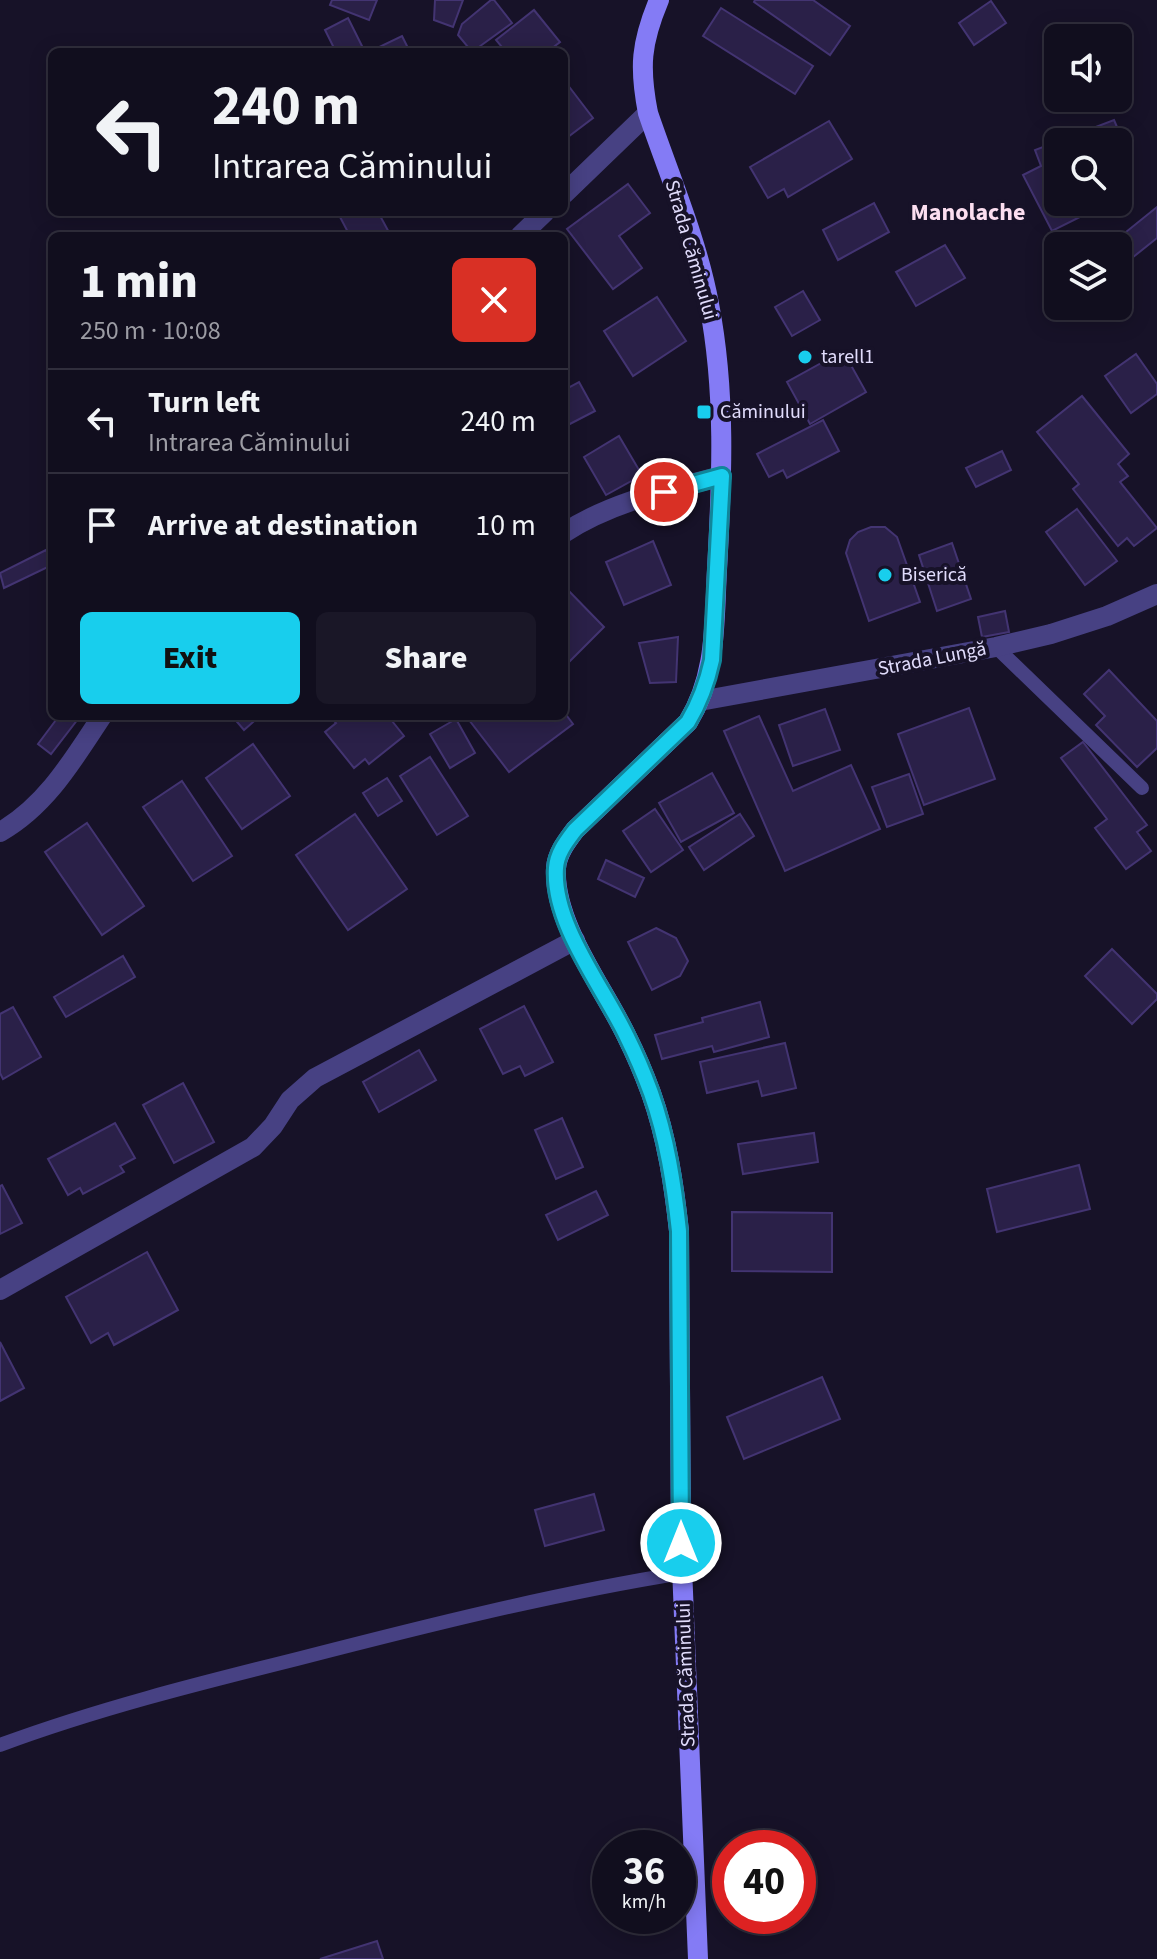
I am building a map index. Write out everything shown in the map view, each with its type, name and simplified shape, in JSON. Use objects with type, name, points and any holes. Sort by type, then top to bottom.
[{"type":"street","name":"Strada Căminului","points":[[659,0],[641,53],[642,81],[648,113],[709,300],[722,399],[722,476],[712,660],[700,701],[688,722],[575,830],[563,847],[556,865],[563,911],[575,940],[627,1036],[651,1094],[673,1180],[679,1231],[682,1573],[698,1959]]},
{"type":"street","points":[[568,190],[648,113]]},
{"type":"street","points":[[524,232],[541,216]]},
{"type":"street","points":[[568,530],[635,499],[722,476]]},
{"type":"street","name":"Strada Lungă","points":[[700,701],[996,647],[1107,616],[1157,594]]},
{"type":"street","points":[[0,832],[36,806],[59,779],[99,720]]},
{"type":"street","points":[[0,1290],[253,1147],[273,1126],[290,1100],[315,1078],[575,940]]},
{"type":"lane","points":[[996,647],[1142,788]]},
{"type":"lane","points":[[0,1745],[142,1699],[453,1618],[682,1573]]},
{"type":"building","points":[[332,0],[377,0],[369,20],[330,5]]},
{"type":"building","points":[[435,0],[463,0],[453,27],[434,20]]},
{"type":"building","points":[[491,0],[512,23],[478,48],[469,48],[458,35],[462,24]]},
{"type":"building","points":[[755,0],[813,0],[850,26],[830,55]]},
{"type":"building","points":[[991,1],[1006,23],[974,45],[959,23]]},
{"type":"building","points":[[721,8],[813,66],[795,94],[703,36]]},
{"type":"building","points":[[534,10],[560,42],[552,48],[503,48],[496,40]]},
{"type":"building","points":[[348,18],[363,48],[334,48],[325,30]]},
{"type":"building","points":[[402,36],[408,48],[377,48]]},
{"type":"building","points":[[568,85],[593,118],[568,137]]},
{"type":"building","points":[[1114,120],[1117,128],[1093,128]]},
{"type":"building","points":[[829,121],[852,159],[788,197],[784,189],[768,198],[750,167]]},
{"type":"building","points":[[1044,147],[1044,216],[1023,175],[1041,166],[1035,150]]},
{"type":"building","points":[[628,184],[650,213],[619,236],[642,268],[613,289],[567,229]]},
{"type":"building","points":[[874,203],[889,232],[838,260],[823,230]]},
{"type":"building","points":[[1157,207],[1157,238],[1132,258],[1132,232],[1126,232]]},
{"type":"building","points":[[380,216],[389,232],[348,232],[340,217]]},
{"type":"building","points":[[1044,216],[1082,216],[1052,231]]},
{"type":"building","points":[[945,245],[965,278],[916,306],[896,272]]},
{"type":"building","points":[[803,291],[820,320],[792,336],[775,307]]},
{"type":"building","points":[[657,297],[686,341],[633,376],[604,331]]},
{"type":"building","points":[[843,351],[866,392],[810,424],[787,382]]},
{"type":"building","points":[[1136,354],[1157,384],[1157,394],[1131,413],[1105,376]]},
{"type":"building","points":[[579,382],[595,411],[568,425],[568,388]]},
{"type":"building","points":[[1082,396],[1129,454],[1118,464],[1128,476],[1120,482],[1157,528],[1134,546],[1127,538],[1118,546],[1073,489],[1079,484],[1037,432]]},
{"type":"building","points":[[823,420],[839,451],[787,478],[783,470],[769,477],[757,454]]},
{"type":"building","points":[[619,436],[642,475],[606,495],[584,457]]},
{"type":"building","points":[[1002,451],[1011,470],[976,487],[966,468]]},
{"type":"building","points":[[1077,509],[1117,561],[1085,585],[1046,532]]},
{"type":"building","points":[[871,527],[885,527],[897,537],[920,602],[869,621],[846,553],[850,540],[858,532]]},
{"type":"building","points":[[653,541],[671,585],[624,605],[606,562]]},
{"type":"building","points":[[952,543],[971,599],[937,611],[919,555]]},
{"type":"building","points":[[46,550],[48,567],[4,588],[0,573]]},
{"type":"building","points":[[568,590],[604,627],[570,661],[568,659]]},
{"type":"building","points":[[1005,611],[1009,632],[982,637],[978,617]]},
{"type":"building","points":[[678,637],[676,682],[650,683],[639,643]]},
{"type":"building","points":[[1109,670],[1157,721],[1157,748],[1137,767],[1096,725],[1105,716],[1084,694]]},
{"type":"building","points":[[969,708],[995,779],[924,805],[898,734]]},
{"type":"building","points":[[825,709],[840,750],[793,766],[779,725]]},
{"type":"building","points":[[759,716],[793,791],[851,765],[880,829],[785,871],[724,731]]},
{"type":"building","points":[[568,717],[573,724],[509,772],[469,720],[568,720]]},
{"type":"building","points":[[56,720],[77,720],[51,754],[38,744]]},
{"type":"building","points":[[235,720],[255,720],[244,730]]},
{"type":"building","points":[[333,720],[391,720],[404,736],[369,764],[365,759],[354,768],[325,732],[336,723]]},
{"type":"building","points":[[457,720],[475,753],[450,768],[430,734]]},
{"type":"building","points":[[1083,742],[1147,825],[1137,832],[1151,851],[1126,869],[1095,828],[1107,819],[1061,758]]},
{"type":"building","points":[[253,744],[290,796],[242,829],[206,778]]},
{"type":"building","points":[[430,757],[468,816],[437,835],[400,776]]},
{"type":"building","points":[[712,773],[734,813],[681,842],[659,803]]},
{"type":"building","points":[[909,774],[923,814],[887,827],[872,787]]},
{"type":"building","points":[[387,778],[402,801],[378,816],[363,793]]},
{"type":"building","points":[[182,781],[232,856],[193,881],[143,807]]},
{"type":"building","points":[[655,809],[683,850],[651,872],[623,831]]},
{"type":"building","points":[[355,814],[407,889],[348,930],[296,855]]},
{"type":"building","points":[[740,814],[754,836],[704,870],[689,847]]},
{"type":"building","points":[[87,823],[144,906],[102,935],[45,852]]},
{"type":"building","points":[[606,860],[644,878],[635,897],[598,879]]},
{"type":"building","points":[[656,928],[676,938],[688,961],[680,976],[652,990],[628,942]]},
{"type":"building","points":[[1112,949],[1157,994],[1157,999],[1132,1024],[1085,976]]},
{"type":"building","points":[[123,956],[135,977],[66,1017],[54,997]]},
{"type":"building","points":[[760,1002],[769,1037],[714,1052],[712,1046],[662,1059],[655,1035]]},
{"type":"building","points":[[524,1006],[553,1062],[525,1076],[520,1066],[503,1074],[480,1029]]},
{"type":"building","points":[[13,1007],[41,1057],[3,1079],[0,1073],[0,1014]]},
{"type":"building","points":[[785,1043],[796,1088],[762,1096],[758,1081],[707,1093],[700,1062]]},
{"type":"building","points":[[419,1050],[436,1080],[379,1112],[363,1082]]},
{"type":"building","points":[[183,1083],[214,1142],[174,1163],[143,1105]]},
{"type":"building","points":[[562,1118],[583,1167],[556,1179],[535,1130]]},
{"type":"building","points":[[115,1123],[135,1158],[120,1166],[124,1172],[83,1194],[80,1188],[68,1195],[48,1159]]},
{"type":"building","points":[[814,1133],[818,1162],[743,1174],[738,1144]]},
{"type":"building","points":[[1079,1165],[1090,1209],[997,1232],[987,1189]]},
{"type":"building","points":[[0,1186],[22,1223],[0,1234]]},
{"type":"building","points":[[596,1191],[608,1215],[558,1240],[546,1215]]},
{"type":"building","points":[[732,1212],[832,1213],[832,1272],[732,1271]]},
{"type":"building","points":[[147,1252],[178,1310],[114,1345],[108,1333],[91,1343],[66,1297]]},
{"type":"building","points":[[0,1342],[24,1388],[0,1401]]},
{"type":"building","points":[[822,1377],[840,1419],[744,1459],[727,1417]]},
{"type":"building","points":[[594,1494],[604,1530],[545,1546],[535,1510]]},
{"type":"building","points":[[377,1941],[383,1959],[320,1959]]},
{"type":"place","name":"tarell1","points":[[805,357]]},
{"type":"place","name":"Căminului","points":[[704,412]]},
{"type":"place","name":"Biserică","points":[[885,575]]},
{"type":"district","name":"Manolache","points":[[968,212]]},
{"type":"route","points":[[664,492],[722,476],[712,660],[708,678],[688,722],[575,830],[563,847],[556,865],[563,911],[575,940],[627,1036],[651,1094],[673,1180],[679,1231],[682,1358],[681,1543]]}]
